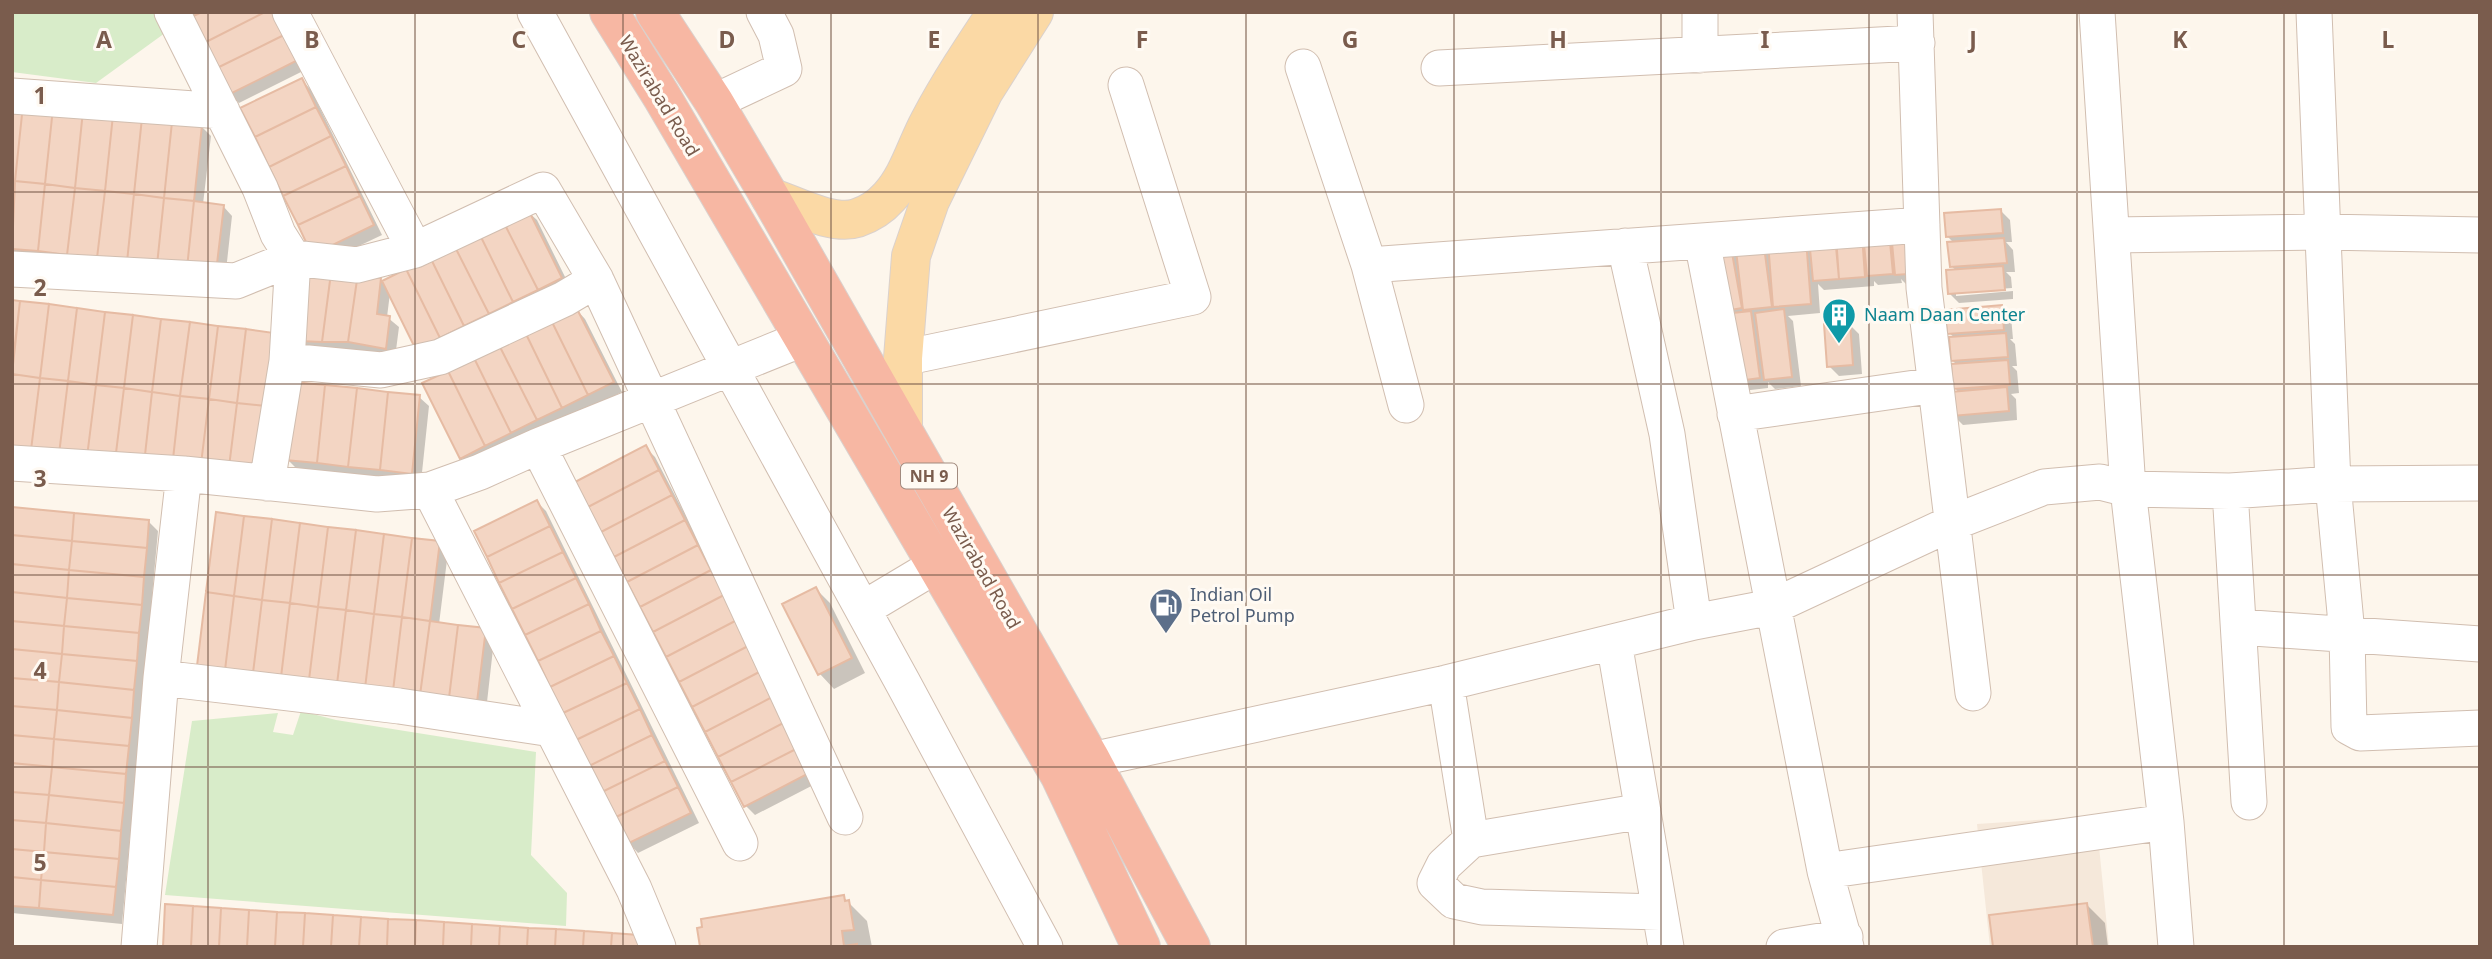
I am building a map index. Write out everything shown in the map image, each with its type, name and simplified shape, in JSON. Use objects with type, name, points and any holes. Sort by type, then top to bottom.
[{"type":"highway","name":"Wazirabad Road","points":[[609,12],[662,97],[1060,776],[1141,947]]},
{"type":"highway","name":"Wazirabad Road","points":[[655,12],[714,102],[770,197],[1091,760],[1191,947]]},
{"type":"main road","points":[[770,197],[834,219],[856,218],[875,209],[899,184],[954,77],[996,12]]},
{"type":"main road","points":[[904,431],[903,358],[911,256],[930,201],[984,91],[1034,12]]},
{"type":"street","points":[[172,12],[260,188],[278,234],[293,258],[287,360],[267,483]]},
{"type":"street","points":[[290,12],[415,250]]},
{"type":"street","points":[[535,12],[1045,947]]},
{"type":"street","points":[[714,102],[784,69],[776,35],[764,12]]},
{"type":"street","points":[[1700,12],[1700,54]]},
{"type":"street","points":[[2097,12],[2129,489],[2166,822],[2176,947]]},
{"type":"street","points":[[2314,12],[2333,484],[2347,634],[2349,727],[2360,733],[2480,728]]},
{"type":"street","points":[[1439,68],[1700,54],[1916,28],[1924,288],[1973,693]]},
{"type":"street","points":[[1303,67],[1368,265],[1406,405]]},
{"type":"street","points":[[903,358],[1193,298],[1126,85]]},
{"type":"street","points":[[12,96],[222,111]]},
{"type":"street","points":[[12,269],[236,281],[293,258],[358,265],[415,250],[543,190],[596,280],[845,817]]},
{"type":"street","points":[[1368,265],[1922,225]]},
{"type":"street","points":[[2112,234],[2323,232],[2480,235]]},
{"type":"street","points":[[1702,241],[1825,871],[1845,942],[1784,947]]},
{"type":"street","points":[[1625,246],[1667,434],[1694,622]]},
{"type":"street","points":[[287,360],[381,370],[440,357],[564,299],[596,280]]},
{"type":"street","points":[[12,463],[184,474],[377,494],[430,490],[480,472],[802,338]]},
{"type":"street","points":[[1735,414],[1936,385]]},
{"type":"street","points":[[538,446],[740,843]]},
{"type":"street","points":[[139,947],[161,678],[184,474]]},
{"type":"street","points":[[1091,760],[1446,683],[1694,622],[1772,607],[1952,523],[2044,487],[2100,482],[2129,489],[2230,491],[2333,484],[2480,483]]},
{"type":"street","points":[[430,490],[634,889],[658,947]]},
{"type":"street","points":[[2230,491],[2249,802]]},
{"type":"street","points":[[863,609],[935,566]]},
{"type":"street","points":[[2239,627],[2480,644]]},
{"type":"street","points":[[1614,642],[1666,947]]},
{"type":"street","points":[[161,678],[344,699],[552,729]]},
{"type":"street","points":[[1446,683],[1471,840]]},
{"type":"street","points":[[1643,811],[1471,840],[1444,865],[1435,883],[1454,901],[1482,907],[1660,912]]},
{"type":"street","points":[[1825,871],[2166,822]]},
{"type":"shaded area","points":[[2096,816],[2109,947],[1990,947],[1977,824]]},
{"type":"green space","points":[[12,12],[154,12],[165,33],[96,83],[12,72]]},
{"type":"green space","points":[[301,711],[336,720],[536,752],[531,855],[567,893],[566,926],[165,895],[192,721],[278,713],[273,732],[293,735]]},
{"type":"building","points":[[202,12],[265,12],[202,44],[189,18]]},
{"type":"building","points":[[265,12],[275,12],[286,34],[215,69],[202,44]]},
{"type":"building","points":[[286,34],[298,60],[228,95],[215,69]]},
{"type":"building","points":[[302,78],[316,107],[255,137],[240,108]]},
{"type":"building","points":[[12,103],[23,105],[15,181],[12,181]]},
{"type":"building","points":[[23,105],[53,108],[45,184],[15,181]]},
{"type":"building","points":[[316,107],[331,136],[269,167],[255,137]]},
{"type":"building","points":[[53,108],[83,111],[75,188],[45,184]]},
{"type":"building","points":[[83,111],[113,115],[105,191],[75,188]]},
{"type":"building","points":[[113,115],[142,118],[134,194],[105,191]]},
{"type":"building","points":[[142,118],[172,122],[164,198],[134,194]]},
{"type":"building","points":[[172,122],[202,125],[194,201],[164,198]]},
{"type":"building","points":[[331,136],[346,166],[283,196],[269,167]]},
{"type":"building","points":[[346,166],[360,196],[298,225],[283,196]]},
{"type":"building","points":[[15,181],[45,184],[38,251],[12,249]]},
{"type":"building","points":[[45,184],[75,188],[67,255],[38,251]]},
{"type":"building","points":[[75,188],[105,191],[97,258],[67,255]]},
{"type":"building","points":[[105,191],[134,194],[127,262],[97,258]]},
{"type":"building","points":[[134,194],[164,198],[157,265],[127,262]]},
{"type":"building","points":[[360,196],[374,225],[312,255],[298,225]]},
{"type":"building","points":[[164,198],[194,201],[187,268],[157,265]]},
{"type":"building","points":[[194,201],[224,205],[216,272],[187,268]]},
{"type":"building","points":[[528,209],[562,278],[538,290],[503,221]]},
{"type":"building","points":[[2001,209],[2003,233],[1946,237],[1944,213]]},
{"type":"building","points":[[503,221],[538,290],[513,302],[479,233]]},
{"type":"building","points":[[1917,229],[1921,273],[1895,275],[1891,232]]},
{"type":"building","points":[[1889,231],[1893,274],[1867,276],[1863,233]]},
{"type":"building","points":[[479,233],[513,302],[489,314],[454,245]]},
{"type":"building","points":[[1862,234],[1865,277],[1839,279],[1836,236]]},
{"type":"building","points":[[1835,236],[1839,279],[1813,281],[1809,238]]},
{"type":"building","points":[[2004,238],[2007,263],[1950,267],[1947,242]]},
{"type":"building","points":[[1763,239],[1772,307],[1743,310],[1735,242]]},
{"type":"building","points":[[1806,239],[1811,304],[1773,307],[1768,242]]},
{"type":"building","points":[[1730,242],[1742,308],[1720,312],[1708,246]]},
{"type":"building","points":[[454,245],[489,314],[464,326],[430,257]]},
{"type":"building","points":[[430,257],[464,326],[440,338],[406,269]]},
{"type":"building","points":[[2003,266],[2005,290],[1948,294],[1946,270]]},
{"type":"building","points":[[406,269],[440,338],[416,350],[382,281]]},
{"type":"building","points":[[308,272],[331,273],[322,342],[299,341]]},
{"type":"building","points":[[331,273],[358,273],[348,342],[322,342]]},
{"type":"building","points":[[358,273],[381,278],[377,314],[390,316],[386,349],[348,342]]},
{"type":"building","points":[[12,300],[20,301],[12,368]]},
{"type":"building","points":[[20,301],[49,304],[40,378],[12,374]]},
{"type":"building","points":[[49,304],[77,308],[68,381],[40,378]]},
{"type":"building","points":[[2002,305],[2004,330],[1947,334],[1945,310]]},
{"type":"building","points":[[576,307],[614,382],[588,395],[551,320]]},
{"type":"building","points":[[77,308],[105,312],[96,385],[68,381]]},
{"type":"building","points":[[1784,309],[1792,377],[1764,380],[1755,313]]},
{"type":"building","points":[[1751,311],[1760,378],[1731,382],[1723,314]]},
{"type":"building","points":[[105,312],[133,315],[124,388],[96,385]]},
{"type":"building","points":[[133,315],[161,319],[152,392],[124,388]]},
{"type":"building","points":[[161,319],[190,322],[180,396],[152,392]]},
{"type":"building","points":[[551,320],[588,395],[562,408],[525,332]]},
{"type":"building","points":[[190,322],[218,326],[209,399],[180,396]]},
{"type":"building","name":"Naam Daan Center","points":[[1850,322],[1853,365],[1827,367],[1824,324]]},
{"type":"building","points":[[218,326],[246,329],[237,403],[209,399]]},
{"type":"building","points":[[246,329],[274,333],[265,406],[237,403]]},
{"type":"building","points":[[525,332],[562,408],[537,420],[499,345]]},
{"type":"building","points":[[2006,333],[2008,357],[1951,361],[1949,337]]},
{"type":"building","points":[[499,345],[537,420],[511,433],[474,358]]},
{"type":"building","points":[[474,358],[511,433],[485,446],[448,371]]},
{"type":"building","points":[[2008,360],[2010,385],[1953,389],[1951,364]]},
{"type":"building","points":[[448,371],[485,446],[460,459],[422,383]]},
{"type":"building","points":[[12,374],[40,378],[31,450],[12,448]]},
{"type":"building","points":[[40,378],[68,381],[59,454],[31,450]]},
{"type":"building","points":[[68,381],[96,385],[87,457],[59,454]]},
{"type":"building","points":[[293,382],[325,385],[317,463],[285,460]]},
{"type":"building","points":[[96,385],[124,388],[115,461],[87,457]]},
{"type":"building","points":[[325,385],[357,388],[348,467],[317,463]]},
{"type":"building","points":[[2007,387],[2009,411],[1952,416],[1950,392]]},
{"type":"building","points":[[124,388],[152,392],[144,464],[115,461]]},
{"type":"building","points":[[357,388],[388,392],[380,470],[348,467]]},
{"type":"building","points":[[152,392],[180,396],[172,468],[144,464]]},
{"type":"building","points":[[388,392],[420,395],[412,474],[380,470]]},
{"type":"building","points":[[180,396],[209,399],[200,472],[172,468]]},
{"type":"building","points":[[209,399],[237,403],[228,475],[200,472]]},
{"type":"building","points":[[237,403],[265,406],[256,479],[228,475]]},
{"type":"building","points":[[646,445],[659,470],[588,507],[575,482]]},
{"type":"building","points":[[659,470],[672,495],[601,532],[588,507]]},
{"type":"building","points":[[672,495],[685,520],[614,557],[601,532]]},
{"type":"building","points":[[537,500],[550,526],[487,557],[474,531]]},
{"type":"building","points":[[12,507],[74,513],[72,541],[12,535]]},
{"type":"building","points":[[216,512],[244,516],[234,596],[206,592]]},
{"type":"building","points":[[74,513],[149,520],[147,548],[72,541]]},
{"type":"building","points":[[244,516],[272,519],[262,600],[234,596]]},
{"type":"building","points":[[272,519],[300,523],[290,603],[262,600]]},
{"type":"building","points":[[685,520],[698,545],[627,582],[614,557]]},
{"type":"building","points":[[300,523],[328,527],[318,607],[290,603]]},
{"type":"building","points":[[550,526],[563,552],[499,583],[487,557]]},
{"type":"building","points":[[328,527],[356,530],[346,610],[318,607]]},
{"type":"building","points":[[356,530],[384,534],[374,614],[346,610]]},
{"type":"building","points":[[384,534],[412,538],[402,617],[374,614]]},
{"type":"building","points":[[12,535],[72,541],[69,570],[12,564]]},
{"type":"building","points":[[412,538],[440,541],[430,621],[402,617]]},
{"type":"building","points":[[72,541],[147,548],[144,577],[69,570]]},
{"type":"building","points":[[698,545],[711,570],[640,607],[627,582]]},
{"type":"building","points":[[563,552],[576,578],[512,609],[499,583]]},
{"type":"building","points":[[12,564],[69,570],[67,598],[12,592]]},
{"type":"building","points":[[69,570],[144,577],[142,605],[67,598]]},
{"type":"building","points":[[711,570],[724,595],[653,632],[640,607]]},
{"type":"building","points":[[576,578],[589,604],[525,635],[512,609]]},
{"type":"building","points":[[816,587],[852,658],[818,675],[782,604]]},
{"type":"building","points":[[12,592],[67,598],[64,626],[12,621]]},
{"type":"building","points":[[206,592],[234,596],[225,670],[197,666]]},
{"type":"building","points":[[724,595],[737,620],[666,657],[653,632]]},
{"type":"building","points":[[234,596],[262,600],[253,673],[225,670]]},
{"type":"building","points":[[67,598],[142,605],[139,633],[64,626]]},
{"type":"building","points":[[262,600],[290,603],[281,677],[253,673]]},
{"type":"building","points":[[290,603],[318,607],[309,680],[281,677]]},
{"type":"building","points":[[589,604],[601,631],[538,661],[525,635]]},
{"type":"building","points":[[318,607],[346,610],[337,684],[309,680]]},
{"type":"building","points":[[346,610],[374,614],[365,688],[337,684]]},
{"type":"building","points":[[374,614],[402,617],[393,691],[365,688]]},
{"type":"building","points":[[402,617],[430,621],[420,695],[393,691]]},
{"type":"building","points":[[737,620],[750,645],[679,682],[666,657]]},
{"type":"building","points":[[12,621],[64,626],[62,654],[12,649]]},
{"type":"building","points":[[430,621],[458,625],[449,698],[420,695]]},
{"type":"building","points":[[458,625],[486,628],[477,702],[449,698]]},
{"type":"building","points":[[64,626],[139,633],[137,661],[62,654]]},
{"type":"building","points":[[601,631],[614,656],[550,687],[538,661]]},
{"type":"building","points":[[750,645],[763,670],[692,707],[679,682]]},
{"type":"building","points":[[12,649],[62,654],[59,682],[12,678]]},
{"type":"building","points":[[62,654],[137,661],[134,690],[59,682]]},
{"type":"building","points":[[614,656],[627,683],[563,713],[550,687]]},
{"type":"building","points":[[763,670],[776,695],[705,732],[692,707]]},
{"type":"building","points":[[12,678],[59,682],[57,710],[12,706]]},
{"type":"building","points":[[59,682],[134,690],[132,718],[57,710]]},
{"type":"building","points":[[627,683],[640,709],[576,740],[563,713]]},
{"type":"building","points":[[776,695],[789,720],[718,757],[705,732]]},
{"type":"building","points":[[12,706],[57,710],[54,739],[12,735]]},
{"type":"building","points":[[640,709],[652,735],[589,766],[576,740]]},
{"type":"building","points":[[57,710],[132,718],[129,746],[54,739]]},
{"type":"building","points":[[789,720],[802,746],[731,782],[718,757]]},
{"type":"building","points":[[12,735],[54,739],[52,767],[12,763]]},
{"type":"building","points":[[652,735],[665,761],[602,792],[589,766]]},
{"type":"building","points":[[54,739],[129,746],[126,774],[52,767]]},
{"type":"building","points":[[802,746],[815,770],[744,807],[731,782]]},
{"type":"building","points":[[665,761],[678,787],[614,818],[602,792]]},
{"type":"building","points":[[12,763],[52,767],[49,795],[12,792]]},
{"type":"building","points":[[52,767],[126,774],[124,803],[49,795]]},
{"type":"building","points":[[678,787],[691,813],[627,844],[614,818]]},
{"type":"building","points":[[12,792],[49,795],[46,823],[12,820]]},
{"type":"building","points":[[49,795],[124,803],[121,831],[46,823]]},
{"type":"building","points":[[12,820],[46,823],[44,852],[12,849]]},
{"type":"building","points":[[46,823],[121,831],[119,859],[44,852]]},
{"type":"building","points":[[12,849],[44,852],[41,880],[12,877]]},
{"type":"building","points":[[44,852],[119,859],[116,887],[41,880]]},
{"type":"building","points":[[12,877],[41,880],[39,908],[12,906]]},
{"type":"building","points":[[41,880],[116,887],[113,915],[39,908]]},
{"type":"building","points":[[844,895],[845,901],[849,900],[854,930],[842,931],[844,946],[857,944],[857,947],[700,947],[697,928],[702,927],[701,919]]},
{"type":"building","points":[[2087,903],[2093,947],[1993,947],[1989,915]]},
{"type":"building","points":[[165,904],[193,906],[191,947],[163,947]]},
{"type":"building","points":[[193,906],[221,908],[219,947],[191,947]]},
{"type":"building","points":[[221,908],[249,910],[247,947],[219,947]]},
{"type":"building","points":[[249,910],[277,912],[275,947],[247,947]]},
{"type":"building","points":[[277,912],[305,913],[303,947],[275,947]]},
{"type":"building","points":[[305,913],[333,915],[331,947],[303,947]]},
{"type":"building","points":[[333,915],[361,917],[359,947],[331,947]]},
{"type":"building","points":[[361,917],[388,919],[387,947],[359,947]]},
{"type":"building","points":[[388,919],[416,920],[415,947],[387,947]]},
{"type":"building","points":[[416,920],[444,922],[443,947],[415,947]]},
{"type":"building","points":[[444,922],[472,924],[471,947],[443,947]]},
{"type":"building","points":[[472,924],[500,926],[499,947],[471,947]]},
{"type":"building","points":[[500,926],[528,928],[527,947],[499,947]]},
{"type":"building","points":[[528,928],[556,929],[555,947],[527,947]]},
{"type":"building","points":[[556,929],[584,931],[583,947],[555,947]]},
{"type":"building","points":[[584,931],[612,933],[611,947],[583,947]]},
{"type":"building","points":[[612,933],[639,935],[639,947],[611,947]]},
{"type":"place","name":"Naam Daan Center","points":[[1839,345]]},
{"type":"place","name":"Indian Oil Petrol Pump","points":[[1166,635]]}]
